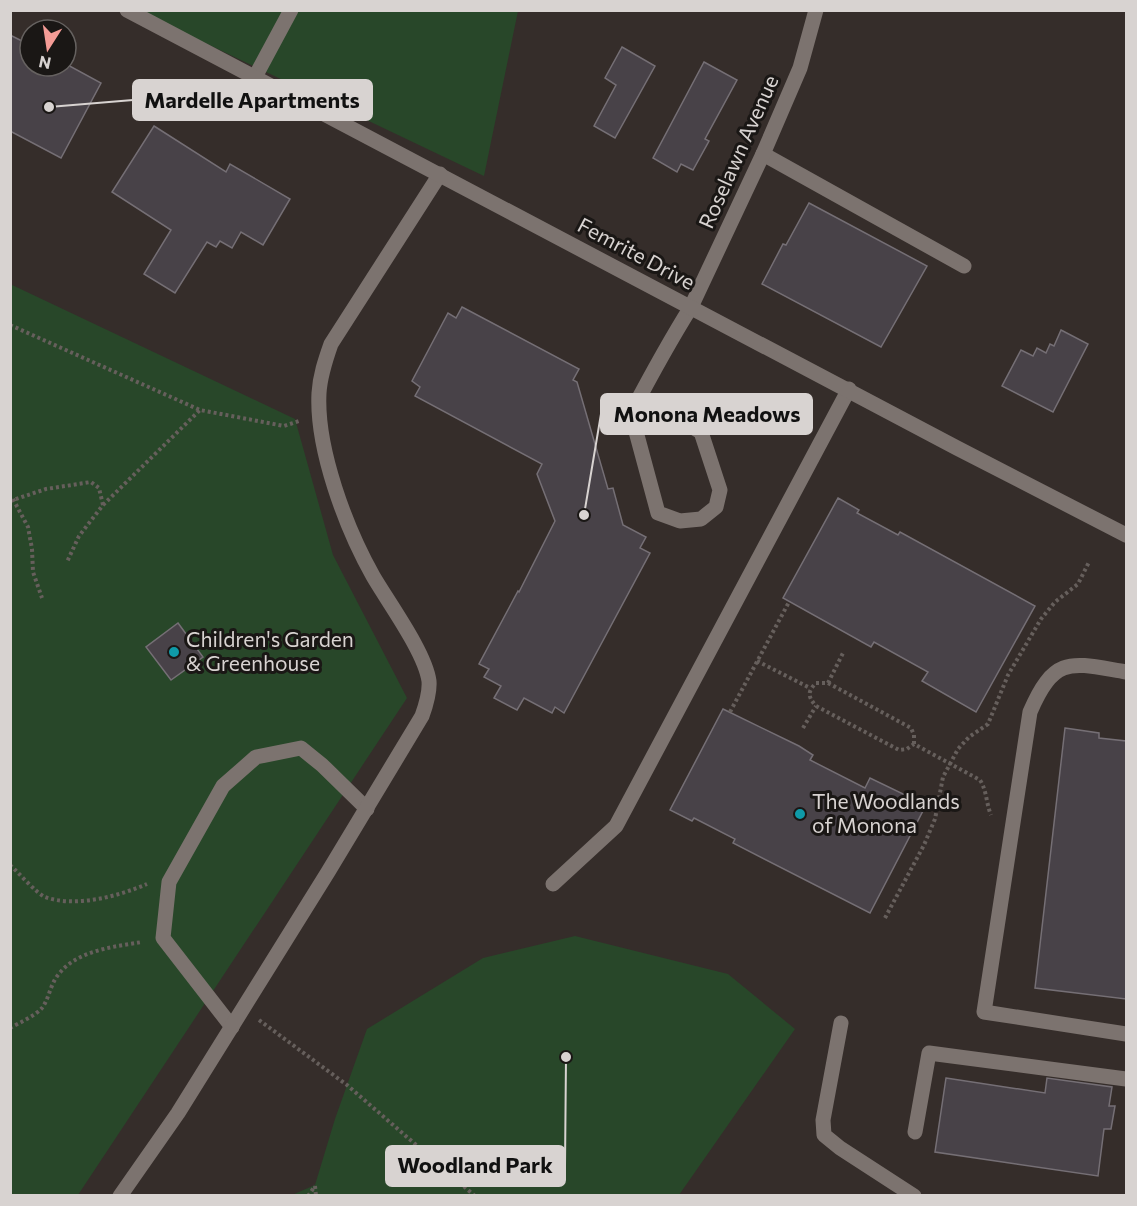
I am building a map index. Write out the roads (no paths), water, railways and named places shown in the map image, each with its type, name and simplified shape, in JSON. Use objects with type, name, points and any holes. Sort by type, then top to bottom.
[{"type":"street","name":"Femrite Drive","points":[[127,10],[1126,535]]},
{"type":"street","points":[[255,78],[291,10]]},
{"type":"street","name":"Roselawn Avenue","points":[[640,396],[701,432],[720,490],[716,507],[700,519],[680,521],[658,513],[631,413],[640,396],[691,307],[763,154],[800,68],[816,10]]},
{"type":"street","points":[[763,154],[964,266]]},
{"type":"street","points":[[120,1196],[178,1113],[232,1027],[367,809],[422,716],[428,700],[429,682],[414,645],[372,574],[351,532],[321,434],[319,414],[322,370],[331,344],[440,174]]},
{"type":"street","points":[[553,884],[616,826],[849,390]]},
{"type":"street","points":[[1126,672],[1080,664],[1064,666],[1052,674],[1039,690],[1030,712],[984,1012],[1126,1034]]},
{"type":"street","points":[[232,1027],[163,938],[169,882],[223,786],[256,757],[301,748],[367,809]]},
{"type":"street","points":[[841,1023],[823,1120],[824,1135],[914,1196]]},
{"type":"street","points":[[915,1132],[929,1053],[1126,1079]]},
{"type":"place","name":"Mardelle Apartments","points":[[49,107]]},
{"type":"place","name":"Monona Meadows","points":[[584,515]]},
{"type":"place","name":"Children's Garden & Greenhouse","points":[[174,652]]},
{"type":"place","name":"The Woodlands of Monona","points":[[800,814]]},
{"type":"place","name":"Woodland Park","points":[[566,1057]]}]
